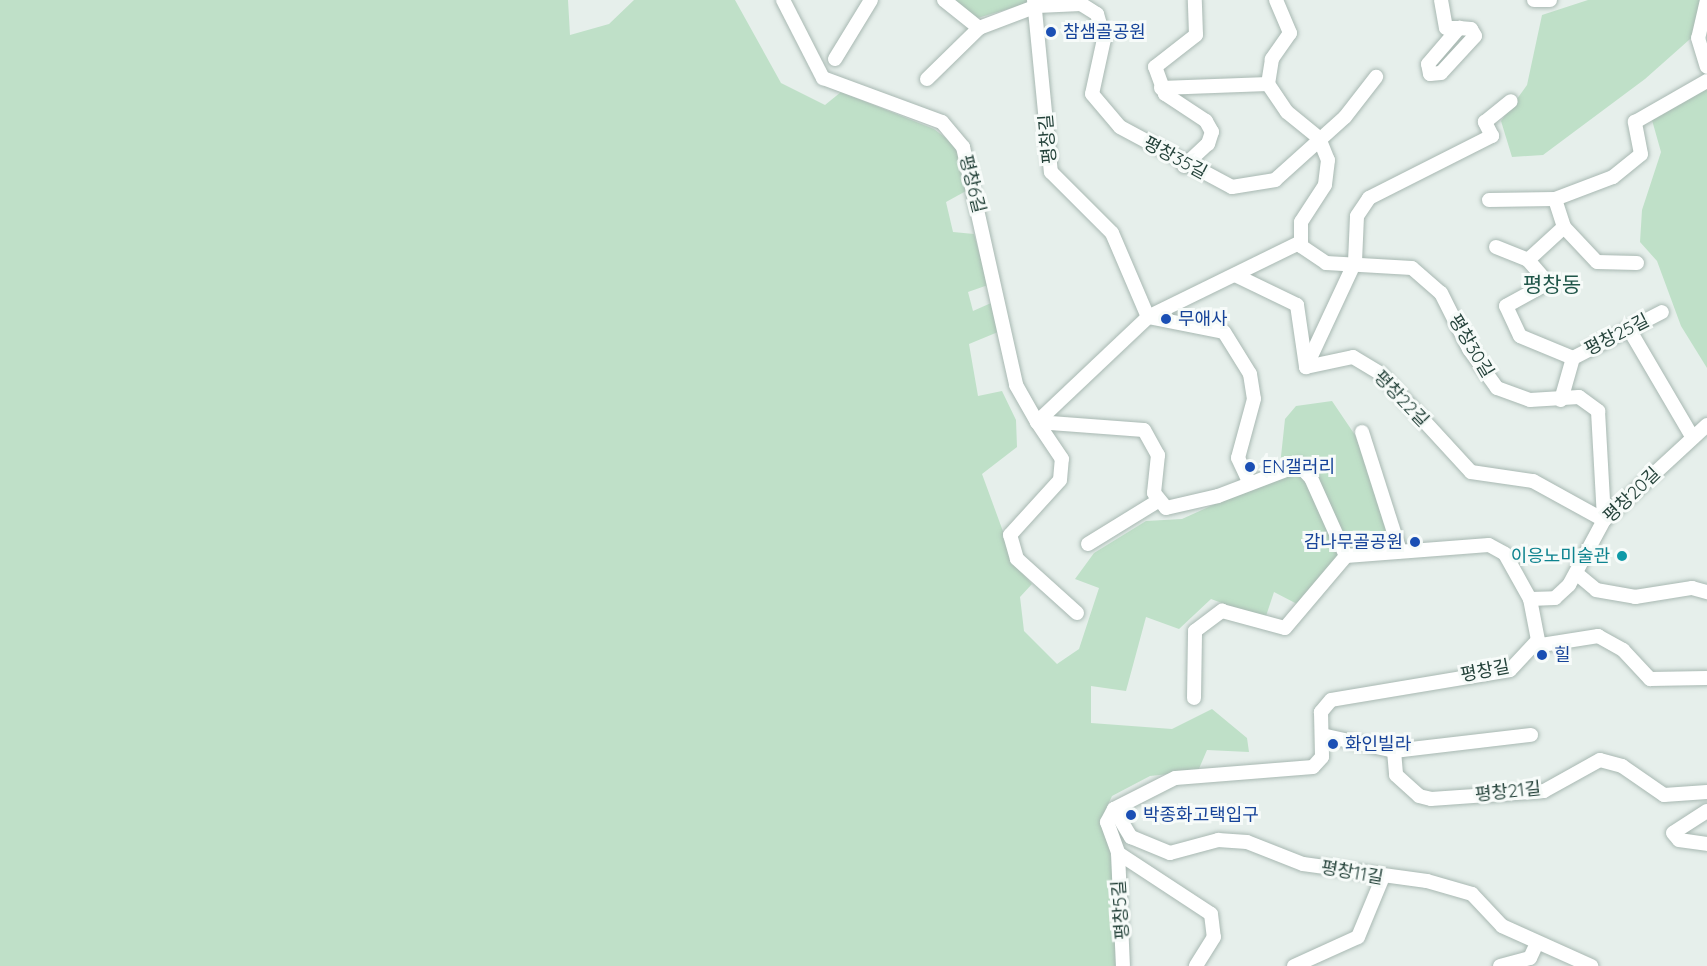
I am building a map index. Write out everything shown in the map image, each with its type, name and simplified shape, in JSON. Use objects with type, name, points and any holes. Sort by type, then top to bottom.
[{"type":"street","name":"평창6길","points":[[783,0],[823,78],[942,122],[963,147],[1016,385],[1062,459],[1060,480],[1010,535],[1017,559],[1077,613]]},
{"type":"street","points":[[835,59],[872,0]]},
{"type":"street","points":[[944,0],[979,28]]},
{"type":"street","points":[[1184,166],[1208,144],[1212,132],[1206,121],[1161,88],[1155,67],[1196,35],[1195,0]]},
{"type":"street","points":[[1037,422],[1148,317],[1301,242],[1301,222],[1325,184],[1328,160],[1319,138],[1287,111],[1268,84],[1272,59],[1290,33],[1276,0]]},
{"type":"street","points":[[1441,0],[1446,28],[1459,28]]},
{"type":"street","points":[[1534,0],[1550,0]]},
{"type":"street","points":[[1707,0],[1698,38],[1707,67]]},
{"type":"street","points":[[927,79],[979,28],[1036,3]]},
{"type":"street","name":"평창35길","points":[[1036,3],[1081,4],[1097,15],[1104,39],[1092,94],[1120,127],[1184,166],[1232,187],[1275,180],[1345,117],[1376,77]]},
{"type":"street","name":"평창길","points":[[1036,3],[1051,172],[1112,233],[1148,317]]},
{"type":"street","points":[[1489,200],[1555,199],[1613,177],[1641,153],[1635,122],[1707,81]]},
{"type":"street","points":[[1161,88],[1268,84]]},
{"type":"street","points":[[1306,367],[1354,262],[1357,216],[1369,198],[1492,136],[1485,122],[1511,101]]},
{"type":"street","points":[[1555,199],[1564,227],[1597,262],[1637,263]]},
{"type":"street","points":[[1528,260],[1564,227]]},
{"type":"street","name":"평창30길","points":[[1301,242],[1326,263],[1354,262],[1412,268],[1441,293],[1468,349],[1497,388],[1530,400],[1561,400],[1579,397],[1598,411],[1604,520]]},
{"type":"street","name":"평창25길","points":[[1496,247],[1528,260],[1548,283],[1506,306],[1520,336],[1573,358]]},
{"type":"street","points":[[1235,275],[1297,305],[1306,367]]},
{"type":"street","name":"평창25길","points":[[1561,400],[1573,358],[1662,312]]},
{"type":"street","points":[[1148,317],[1224,332],[1244,366],[1254,399],[1238,458],[1249,482]]},
{"type":"street","points":[[1629,329],[1693,438]]},
{"type":"street","name":"평창22길","points":[[1306,367],[1353,357],[1381,374],[1471,472],[1533,481],[1604,520]]},
{"type":"street","points":[[1037,422],[1144,430],[1158,455],[1158,501]]},
{"type":"street","name":"평창20길","points":[[1530,599],[1556,598],[1575,573],[1604,520],[1707,425]]},
{"type":"street","points":[[1362,432],[1400,551]]},
{"type":"street","points":[[1158,501],[1176,509],[1299,465],[1311,478],[1346,556]]},
{"type":"street","points":[[1088,544],[1158,501]]},
{"type":"street","points":[[1194,698],[1195,632],[1222,611],[1285,628],[1346,556],[1489,545],[1505,554],[1530,599],[1537,625],[1535,646],[1598,636],[1623,651],[1650,679],[1707,678]]},
{"type":"street","points":[[1575,573],[1596,590],[1635,597],[1706,588]]},
{"type":"street","name":"평창길","points":[[1114,809],[1149,786],[1175,778],[1301,772],[1322,757],[1322,712],[1331,700],[1510,670],[1535,646]]},
{"type":"street","points":[[1322,735],[1394,751],[1531,735]]},
{"type":"street","name":"평창21길","points":[[1394,751],[1396,775],[1419,796],[1431,799],[1544,790],[1600,760],[1622,766],[1664,795],[1707,792]]},
{"type":"street","points":[[1114,809],[1107,822],[1118,853],[1211,914],[1214,937],[1196,966]]},
{"type":"street","name":"평창11길","points":[[1114,809],[1131,837],[1170,853],[1218,840],[1247,842],[1303,864],[1382,879],[1427,881],[1472,894],[1502,926],[1537,944],[1591,966]]},
{"type":"street","points":[[1707,811],[1673,833],[1679,840],[1707,844]]},
{"type":"street","name":"평창5길","points":[[1118,853],[1123,966]]},
{"type":"street","points":[[1294,966],[1358,937],[1382,879]]},
{"type":"street","points":[[1500,966],[1530,958],[1537,944]]},
{"type":"green space","points":[[0,0],[568,0],[570,35],[609,24],[634,0],[735,0],[781,83],[825,105],[841,92],[934,129],[956,146],[966,191],[946,202],[953,232],[974,234],[988,285],[968,292],[973,311],[991,303],[998,332],[969,344],[978,396],[1002,391],[1016,420],[1017,447],[982,474],[1016,567],[1032,584],[1020,597],[1024,631],[1057,664],[1079,649],[1099,588],[1075,579],[1094,553],[1146,521],[1182,519],[1279,475],[1285,419],[1296,406],[1332,401],[1355,435],[1397,540],[1361,546],[1331,565],[1299,605],[1274,592],[1265,619],[1211,599],[1179,629],[1146,617],[1126,691],[1091,686],[1091,723],[1172,729],[1212,709],[1247,738],[1249,752],[1207,750],[1198,771],[1150,776],[1112,796],[1105,811],[1124,966],[0,966]]},
{"type":"green space","points":[[950,0],[1030,0],[1031,2],[971,20]]},
{"type":"green space","points":[[1588,0],[1707,0],[1707,24],[1645,79],[1543,155],[1512,157],[1501,121],[1527,85],[1542,15]]},
{"type":"green space","points":[[1707,86],[1707,368],[1681,326],[1657,261],[1640,242],[1642,210],[1661,152],[1650,113]]},
{"type":"place","name":"참샘골공원","points":[[1051,32]]},
{"type":"place","name":"무애사","points":[[1166,319]]},
{"type":"place","name":"EN갤러리","points":[[1250,467]]},
{"type":"place","name":"감나무골공원","points":[[1415,542]]},
{"type":"place","name":"이응노미술관","points":[[1622,556]]},
{"type":"place","name":"힐","points":[[1542,655]]},
{"type":"place","name":"화인빌라","points":[[1333,744]]},
{"type":"place","name":"박종화고택입구","points":[[1131,815]]},
{"type":"district","name":"평창동","points":[[1552,284]]}]
